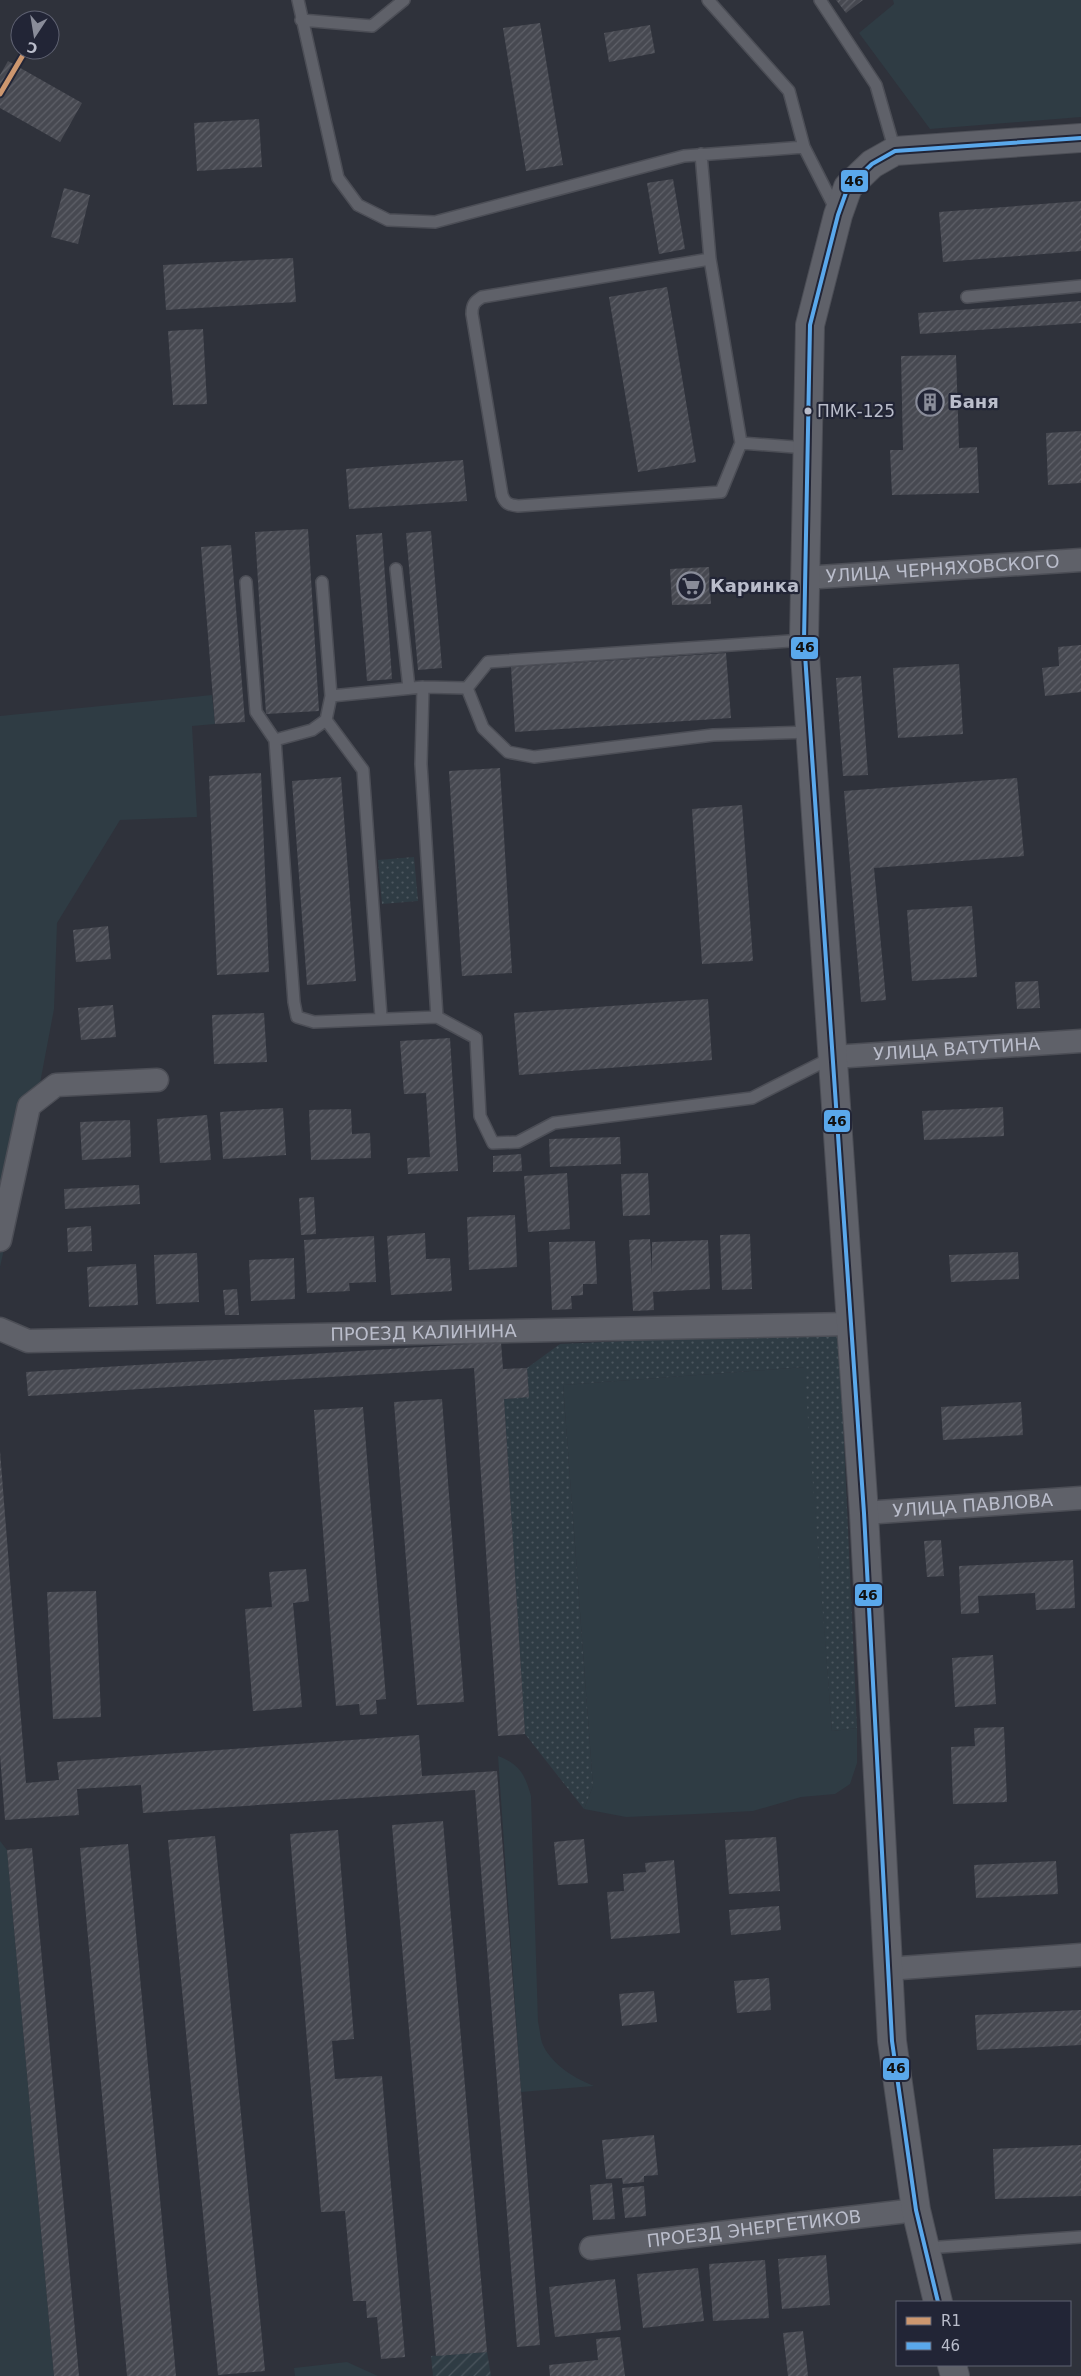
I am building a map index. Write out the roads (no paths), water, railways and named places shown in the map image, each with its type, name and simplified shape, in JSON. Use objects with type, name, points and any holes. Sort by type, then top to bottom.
[{"type":"street","points":[[938,2301],[916,2210],[892,2041],[864,1513],[804,640],[810,325],[838,214],[848,187],[872,164],[895,151],[1081,138]]},
{"type":"street","name":"УЛИЦА ЧЕРНЯХОВСКОГО","points":[[804,578],[1081,560]]},
{"type":"street","name":"УЛИЦА ВАТУТИНА","points":[[833,1057],[1081,1041]]},
{"type":"street","points":[[0,1240],[29,1106],[56,1085],[157,1080]]},
{"type":"street","name":"ПРОЕЗД КАЛИНИНА","points":[[0,1329],[28,1341],[850,1324]]},
{"type":"street","name":"УЛИЦА ПАВЛОВА","points":[[864,1513],[1081,1498]]},
{"type":"street","points":[[888,1969],[1081,1956]]},
{"type":"street","name":"ПРОЕЗД ЭНЕРГЕТИКОВ","points":[[591,2248],[916,2210]]},
{"type":"lane","points":[[298,0],[338,178],[358,205],[388,220],[435,222],[684,156],[804,147]]},
{"type":"lane","points":[[301,20],[372,26],[404,0]]},
{"type":"lane","points":[[708,0],[789,92],[804,147],[838,214]]},
{"type":"lane","points":[[820,0],[876,85],[895,151]]},
{"type":"lane","points":[[702,154],[710,259],[741,443],[721,492],[518,506],[510,506],[504,502],[472,314],[472,307],[475,301],[482,297],[710,259]]},
{"type":"lane","points":[[967,297],[1081,286]]},
{"type":"lane","points":[[741,443],[807,448]]},
{"type":"lane","points":[[396,569],[409,688]]},
{"type":"lane","points":[[246,582],[256,712],[274,740],[294,1002],[297,1017],[314,1022],[382,1017],[437,1017],[476,1038],[480,1116],[493,1143],[518,1142],[554,1123],[752,1098],[833,1057]]},
{"type":"lane","points":[[274,740],[312,730],[326,720],[331,696],[322,582]]},
{"type":"lane","points":[[466,688],[488,662],[804,640]]},
{"type":"lane","points":[[423,686],[421,764],[437,1017]]},
{"type":"lane","points":[[331,696],[423,686],[466,688]]},
{"type":"lane","points":[[466,688],[483,728],[508,752],[534,757],[713,735],[810,732]]},
{"type":"lane","points":[[326,720],[363,770],[382,1017]]},
{"type":"lane","points":[[925,2248],[1081,2238]]},
{"type":"place","name":"Баня","points":[[930,402]]},
{"type":"place","name":"ПМК-125","points":[[808,411]]},
{"type":"place","name":"Каринка","points":[[691,586]]}]
